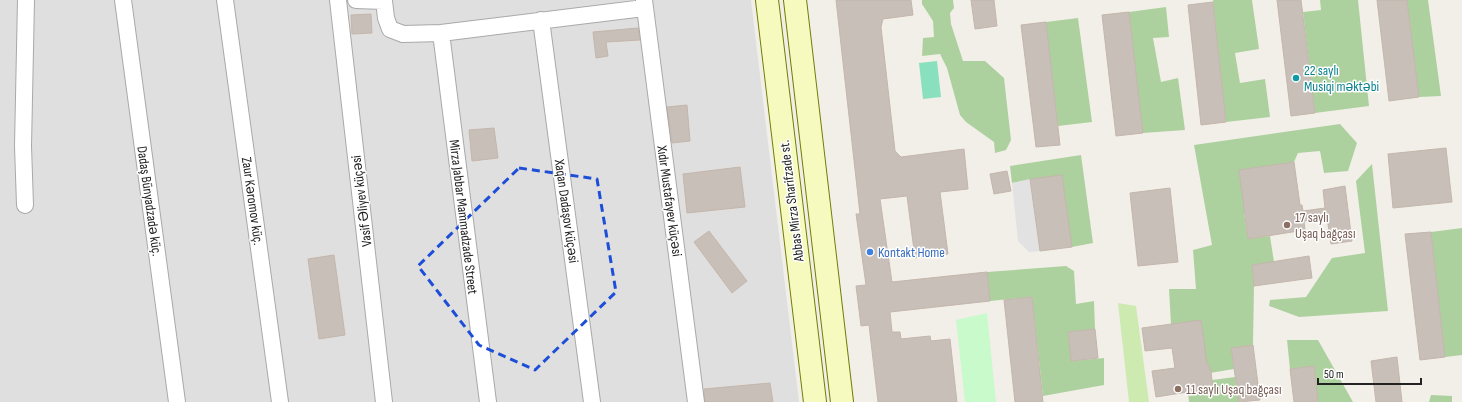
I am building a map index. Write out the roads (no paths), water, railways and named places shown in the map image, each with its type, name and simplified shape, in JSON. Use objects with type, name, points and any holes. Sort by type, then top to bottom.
[{"type":"main road","name":"Abbas Mirza Sharifzade st.","points":[[767,0],[815,402]]},
{"type":"main road","name":"Abbas Mirza Sharifzade st.","points":[[795,0],[842,402]]},
{"type":"main road","points":[[792,205],[818,202]]},
{"type":"street","points":[[25,205],[23,146],[26,0]]},
{"type":"street","name":"Dadaş Bünyadzadə küç.","points":[[123,0],[177,402]]},
{"type":"street","name":"Zaur Kəromov küç.","points":[[226,0],[280,402]]},
{"type":"street","name":"Vasif Əliyev küçəsi","points":[[338,0],[384,402]]},
{"type":"street","points":[[356,0],[389,1],[386,18],[390,30],[402,34],[441,33],[541,20],[644,4]]},
{"type":"street","name":"Xıdır Mustafayev küçəsi","points":[[644,4],[696,402]]},
{"type":"street","name":"Xaqan Dadaşov küçəsi","points":[[541,20],[592,402]]},
{"type":"street","name":"Mirza Jabbar Mammadzade Street","points":[[441,33],[488,402]]},
{"type":"place","name":"22 saylı Musiqi məktəbi","points":[[1296,78]]},
{"type":"place","name":"17 saylı Uşaq bağçası","points":[[1287,225]]},
{"type":"place","name":"Kontakt Home","points":[[870,252]]},
{"type":"place","name":"11 saylı Uşaq bağçası","points":[[1178,389]]}]
